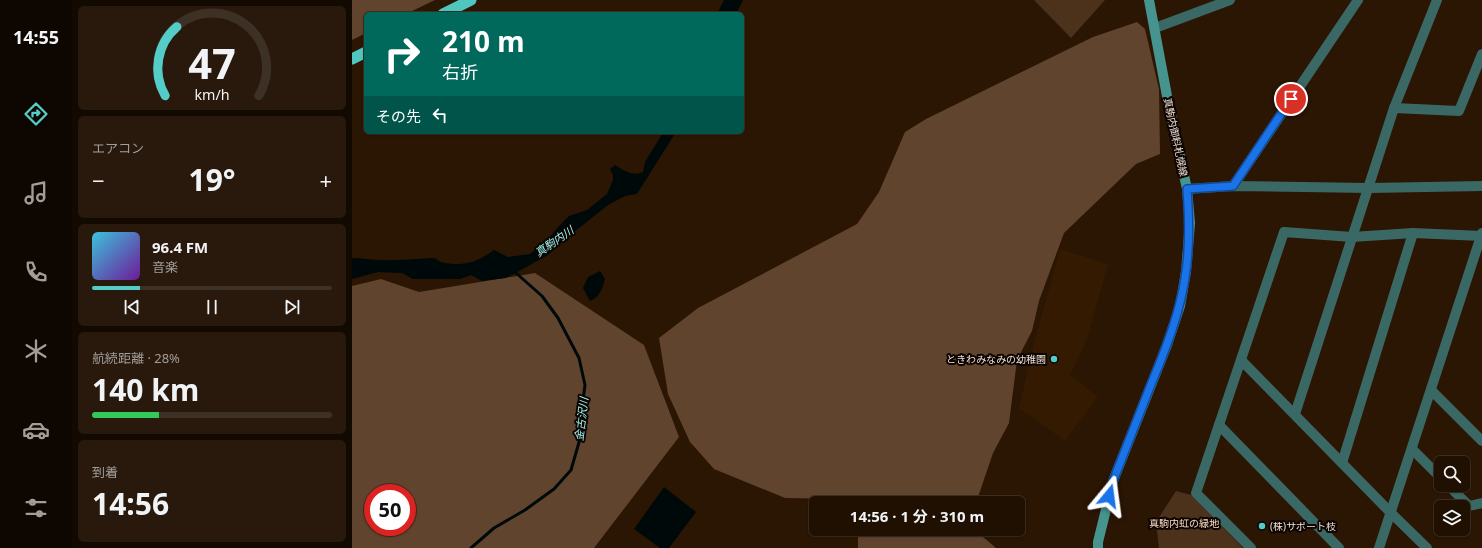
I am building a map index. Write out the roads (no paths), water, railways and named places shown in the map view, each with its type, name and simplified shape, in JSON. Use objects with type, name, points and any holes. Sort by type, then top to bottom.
[{"type":"highway","points":[[447,12],[471,0]]},
{"type":"highway","points":[[352,59],[364,53]]},
{"type":"main road","name":"真駒内御料札幌線","points":[[1098,548],[1098,542],[1113,481],[1167,345],[1180,306],[1186,272],[1189,242],[1190,222],[1187,189],[1167,96],[1149,0]]},
{"type":"street","points":[[1155,28],[1230,0]]},
{"type":"street","points":[[1233,186],[1358,0]]},
{"type":"street","points":[[1295,414],[1394,108],[1437,0]]},
{"type":"street","points":[[1394,108],[1459,111],[1482,54]]},
{"type":"street","points":[[1187,189],[1233,186],[1369,188],[1482,186]]},
{"type":"street","points":[[1251,548],[1196,493],[1284,232],[1352,237],[1413,233],[1482,235],[1379,548]]},
{"type":"street","points":[[1342,463],[1413,233]]},
{"type":"street","points":[[1241,360],[1427,548]]},
{"type":"street","points":[[1431,390],[1482,441]]},
{"type":"street","points":[[1219,425],[1339,548]]},
{"type":"street","points":[[1412,449],[1434,471]]},
{"type":"street","points":[[1455,492],[1469,506],[1482,503]]},
{"type":"water","points":[[724,0],[743,0],[737,12],[718,12]]},
{"type":"water","name":"真駒内川","points":[[662,134],[675,134],[637,194],[625,196],[608,205],[564,240],[548,255],[506,278],[482,281],[471,275],[460,279],[413,279],[402,273],[378,272],[352,279],[352,258],[390,260],[432,258],[443,263],[460,264],[482,258],[494,250],[508,257],[530,254],[547,240],[569,216],[587,210],[607,194],[613,180],[613,175],[610,169],[615,165],[625,171],[636,174],[643,172],[645,162]]},
{"type":"water","points":[[600,271],[605,279],[603,286],[598,295],[590,301],[583,288],[588,277]]},
{"type":"water","points":[[664,487],[696,512],[669,548],[660,548],[634,529]]},
{"type":"waterway","name":"金古沢川","points":[[471,548],[494,528],[525,510],[554,489],[571,470],[582,432],[582,408],[585,385],[579,358],[558,318],[542,296],[516,273],[515,270]]},
{"type":"place","name":"ときわみなみの幼稚園","points":[[1054,359]]},
{"type":"place","name":"(株)サポート枝","points":[[1262,526]]},
{"type":"park label","name":"真駒内虹の緑地","points":[[1184,523]]}]
